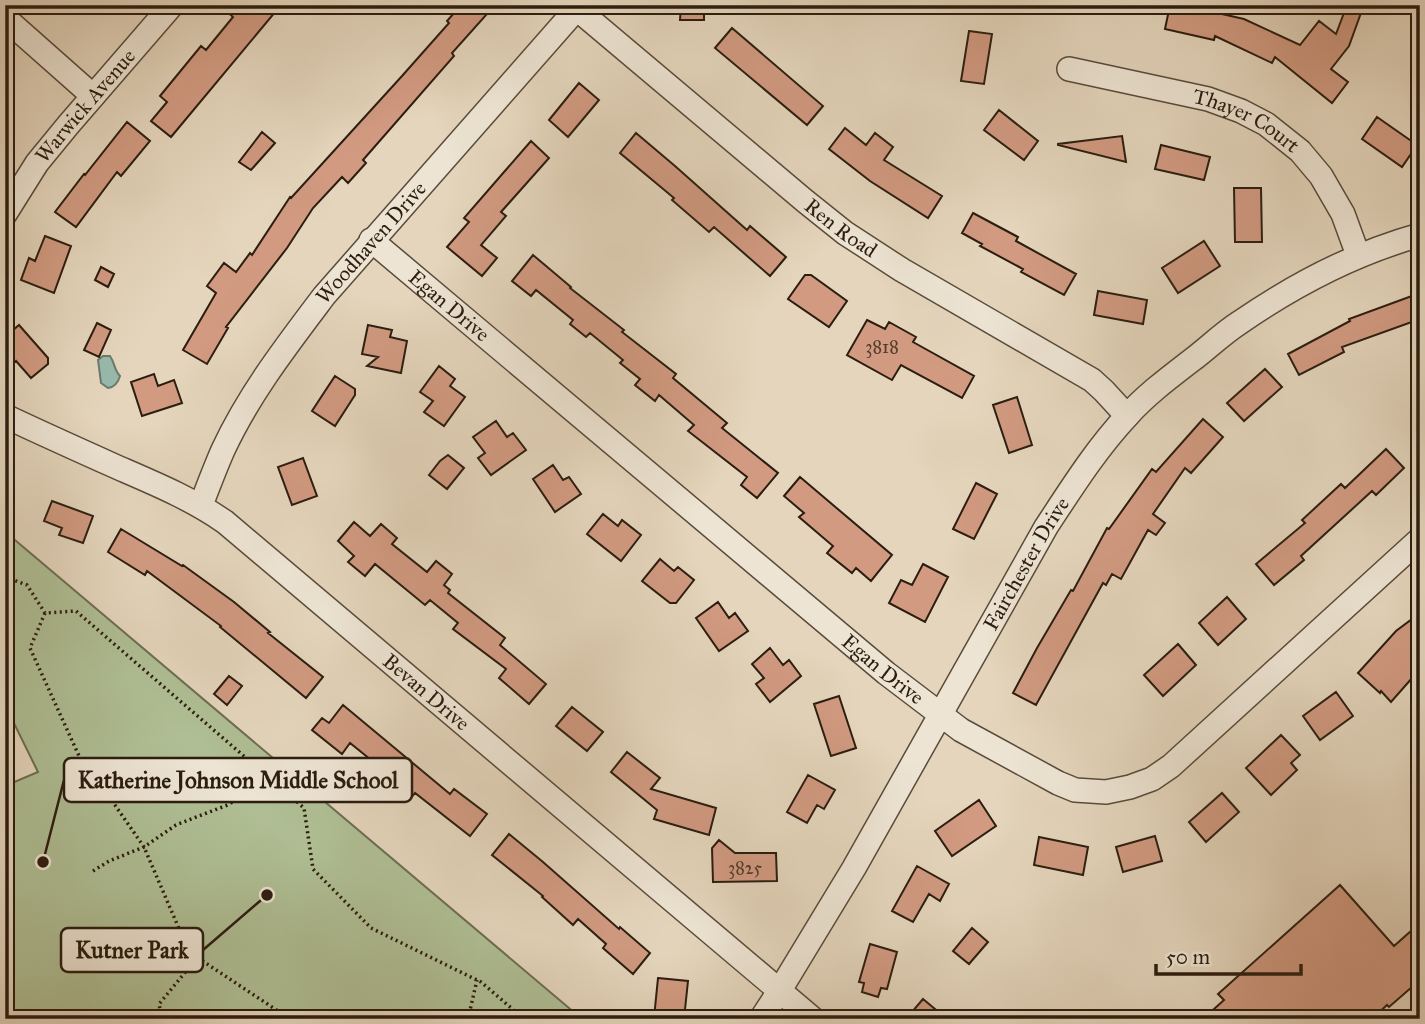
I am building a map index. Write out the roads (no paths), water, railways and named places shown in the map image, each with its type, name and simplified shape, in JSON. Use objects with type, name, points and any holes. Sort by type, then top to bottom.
[{"type":"street","name":"Warwick Avenue","points":[[5,214],[37,163],[172,5]]},
{"type":"street","name":"Woodhaven Drive","points":[[201,505],[224,449],[269,370],[324,296],[578,7]]},
{"type":"street","name":"Ren Road","points":[[578,7],[845,233],[902,271],[1092,380],[1127,416]]},
{"type":"street","points":[[5,18],[93,96]]},
{"type":"street","name":"Thayer Court","points":[[1069,69],[1208,99],[1266,124],[1300,151],[1321,176],[1343,214],[1358,255]]},
{"type":"street","name":"Fairchester Drive","points":[[761,1019],[854,868],[1046,527],[1127,416],[1149,394],[1236,325],[1276,299],[1358,255],[1420,235]]},
{"type":"street","name":"Egan Drive","points":[[371,240],[886,673],[961,730],[1075,790],[1106,792],[1130,788],[1152,779],[1171,766],[1420,539]]},
{"type":"street","name":"Bevan Drive","points":[[5,416],[201,505],[813,1019]]},
{"type":"place","name":"Katherine Johnson Middle School","points":[[43,862]]},
{"type":"place","name":"Kutner Park","points":[[267,895]]}]
